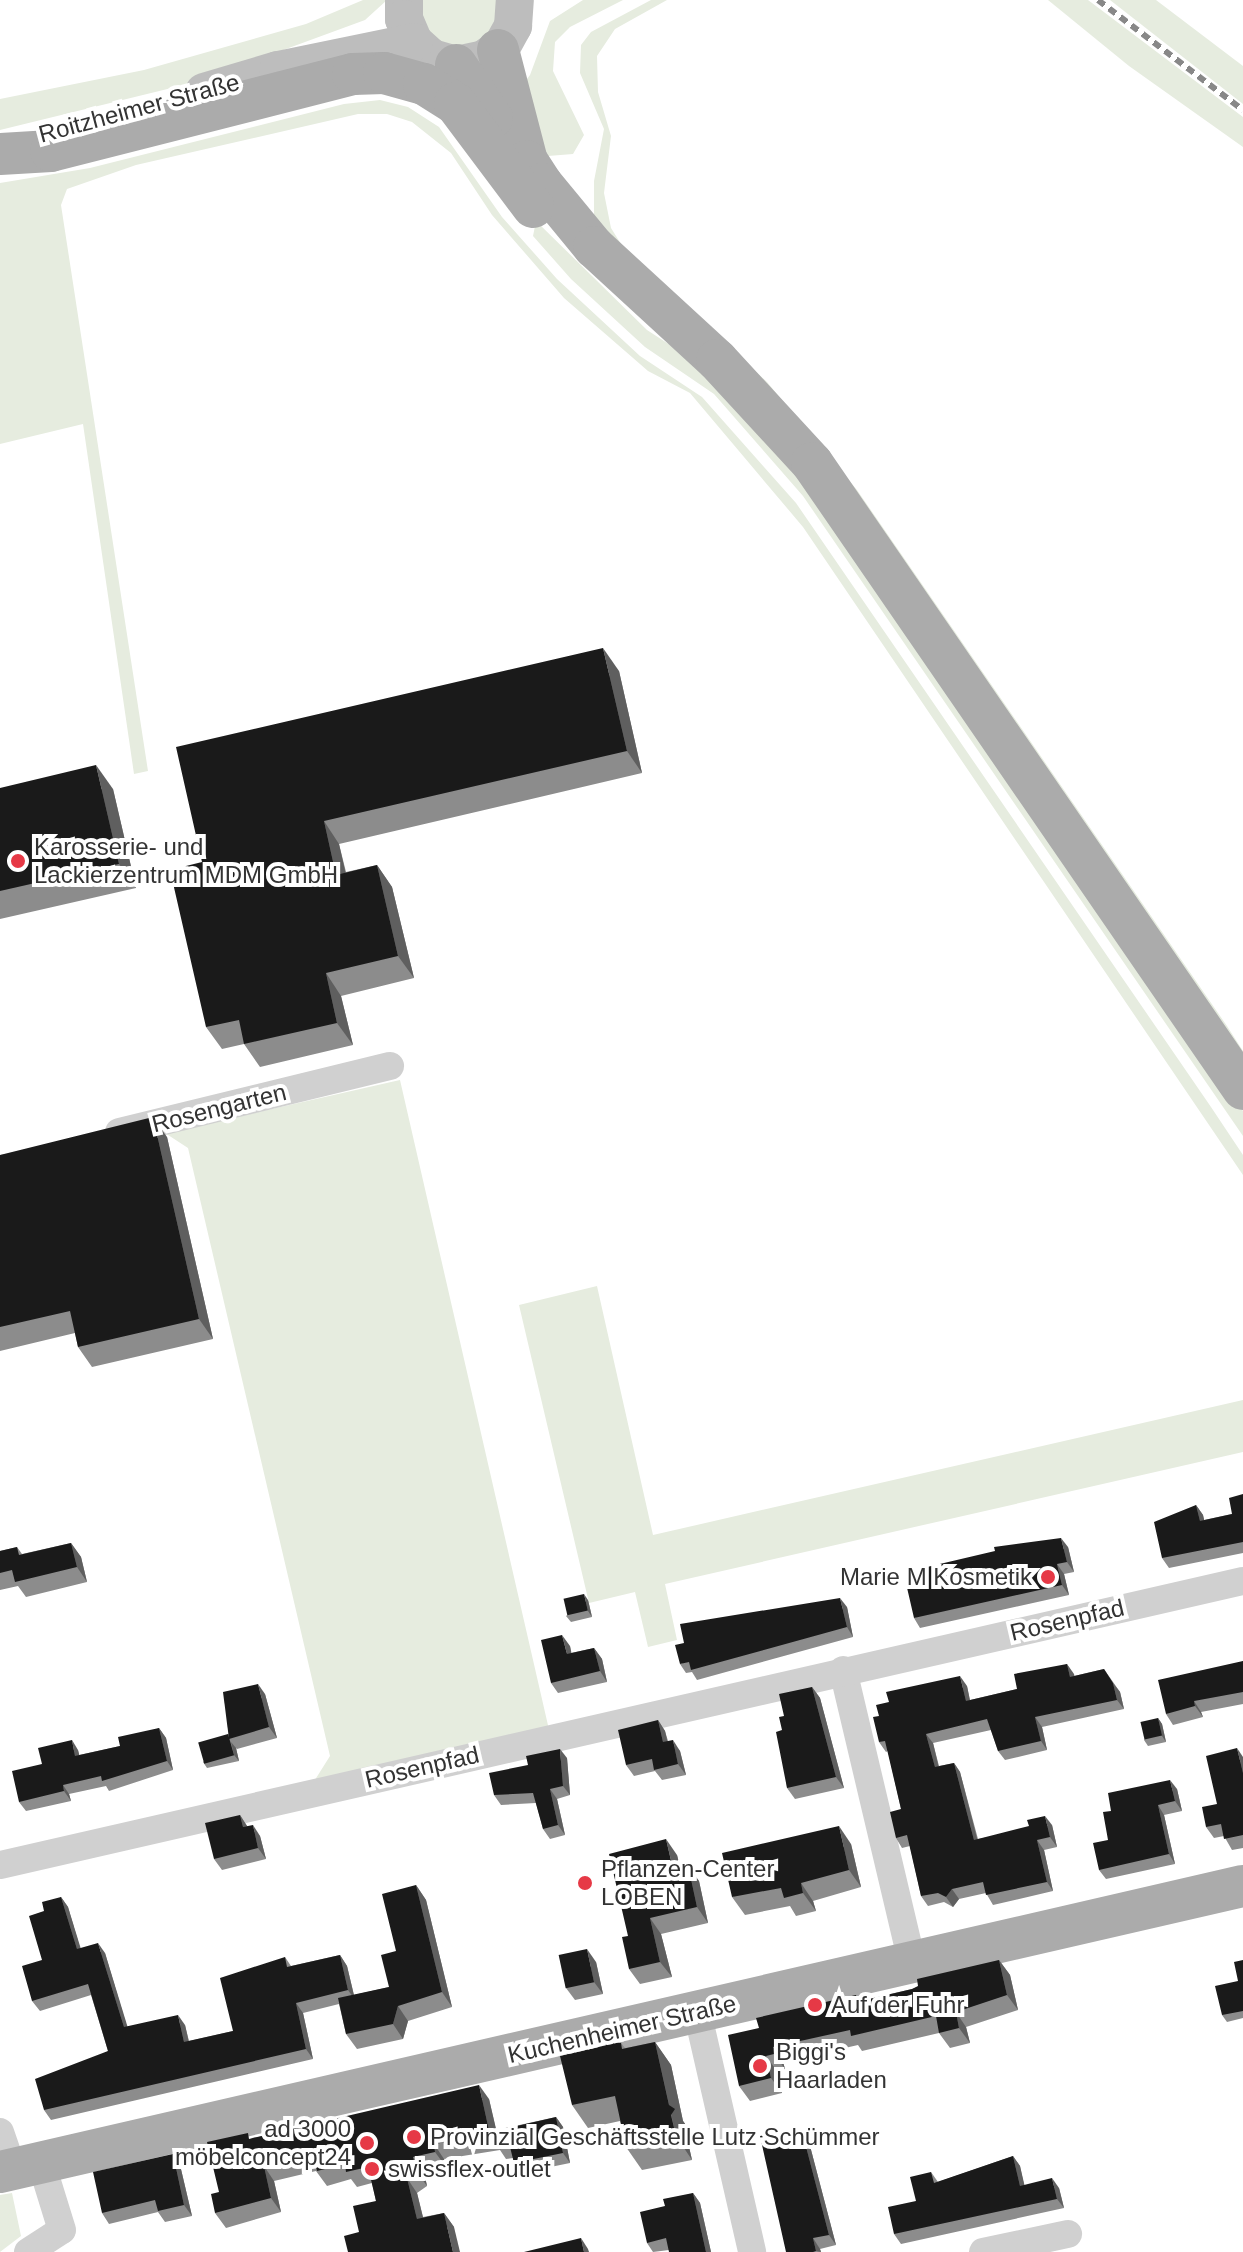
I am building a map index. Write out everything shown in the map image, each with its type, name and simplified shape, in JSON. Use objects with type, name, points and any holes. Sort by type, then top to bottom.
[{"type":"main road","points":[[498,50],[527,161]]},
{"type":"main road","points":[[456,65],[513,152],[527,161],[594,247],[704,349],[812,463],[1243,1089]]},
{"type":"main road","points":[[0,154],[51,151],[353,74],[402,76],[455,103],[544,219],[607,286],[667,340],[704,349]]},
{"type":"main road","name":"Kuchenheimer Straße","points":[[14,2159],[697,2011],[1243,1886]]},
{"type":"street","points":[[407,16],[432,58],[456,65],[479,61],[498,50],[511,32],[519,3]]},
{"type":"street","name":"Roitzheimer Straße","points":[[0,143],[278,70],[407,16]]},
{"type":"street","name":"Rosengarten","points":[[90,1138],[390,1066]]},
{"type":"street","name":"Rosenpfad","points":[[0,1865],[1243,1581]]},
{"type":"street","points":[[843,1670],[912,1962]]},
{"type":"street","points":[[697,2011],[752,2252]]},
{"type":"street","points":[[14,2159],[66,2241],[28,2252]]},
{"type":"street","points":[[983,2252],[1068,2234]]},
{"type":"shaded area","points":[[363,0],[387,0],[365,20],[196,82],[0,130],[0,99],[144,70],[306,24]]},
{"type":"shaded area","points":[[418,0],[502,0],[501,22],[471,50],[429,38]]},
{"type":"shaded area","points":[[583,0],[623,0],[570,27],[555,42],[553,71],[584,135],[573,154],[548,156],[517,92],[530,75],[550,21]]},
{"type":"shaded area","points":[[651,0],[667,0],[615,29],[597,56],[598,92],[611,136],[604,193],[611,228],[621,244],[767,382],[857,490],[1227,1026],[1243,1051],[1243,1066],[867,517],[594,228],[594,181],[604,129],[580,73],[581,45],[591,32]]},
{"type":"shaded area","points":[[1048,0],[1088,0],[1243,117],[1243,147],[1129,66]]},
{"type":"shaded area","points":[[1110,0],[1156,0],[1243,66],[1243,104]]},
{"type":"shaded area","points":[[380,100],[408,107],[439,127],[502,217],[557,279],[640,356],[702,397],[796,503],[1243,1155],[1243,1175],[803,527],[690,393],[648,371],[564,298],[492,215],[451,153],[412,122],[387,114],[358,114],[136,165],[67,189],[61,205],[148,771],[134,774],[83,424],[0,444],[0,183],[90,168],[344,104]]},
{"type":"shaded area","points":[[536,221],[647,330],[698,363],[851,539],[1243,1111],[1243,1136],[803,496],[714,394],[645,347],[571,279],[533,236]]},
{"type":"shaded area","points":[[400,1080],[550,1734],[313,1783],[330,1756],[188,1148],[165,1133]]},
{"type":"shaded area","points":[[597,1286],[653,1535],[1243,1400],[1243,1452],[665,1584],[677,1640],[648,1647],[635,1592],[589,1603],[519,1305]]},
{"type":"shaded area","points":[[12,2193],[21,2236],[0,2252],[0,2195]]},
{"type":"building","points":[[603,648],[627,751],[324,821],[336,875],[377,865],[398,956],[326,973],[337,1023],[244,1044],[239,1020],[206,1027],[170,870],[202,862],[176,747]]},
{"type":"building","points":[[96,765],[119,864],[0,891],[0,788]]},
{"type":"building","points":[[153,1117],[199,1319],[78,1347],[70,1311],[0,1327],[0,1155]]},
{"type":"building","points":[[1243,1494],[1243,1542],[1162,1558],[1154,1522],[1196,1505],[1200,1521],[1232,1514],[1229,1498]]},
{"type":"building","points":[[1061,1538],[1067,1562],[1057,1564],[1062,1585],[914,1618],[905,1579],[928,1574],[927,1567],[995,1551],[994,1547]]},
{"type":"building","points":[[71,1543],[77,1567],[15,1582],[12,1570],[0,1573],[0,1551],[17,1547],[19,1555]]},
{"type":"building","points":[[584,1594],[588,1611],[567,1615],[564,1599]]},
{"type":"building","points":[[840,1598],[847,1627],[691,1670],[689,1662],[680,1664],[675,1645],[684,1643],[680,1624]]},
{"type":"building","points":[[562,1635],[567,1654],[594,1648],[600,1671],[551,1683],[541,1640]]},
{"type":"building","points":[[1243,1661],[1243,1692],[1194,1701],[1195,1706],[1166,1714],[1158,1680]]},
{"type":"building","points":[[1067,1664],[1070,1677],[1104,1669],[1113,1683],[1117,1700],[1035,1717],[1041,1741],[998,1751],[987,1719],[926,1734],[935,1767],[954,1763],[974,1840],[1029,1826],[1027,1820],[1045,1816],[1050,1837],[1037,1840],[1047,1882],[986,1895],[983,1882],[952,1889],[946,1897],[938,1893],[921,1896],[907,1835],[896,1838],[890,1812],[901,1809],[885,1741],[879,1742],[873,1717],[879,1716],[876,1705],[889,1702],[886,1692],[960,1676],[966,1701],[1017,1689],[1014,1674]]},
{"type":"building","points":[[258,1684],[269,1727],[229,1739],[223,1692]]},
{"type":"building","points":[[812,1687],[836,1777],[787,1788],[776,1732],[782,1730],[779,1717],[784,1716],[779,1694]]},
{"type":"building","points":[[1158,1718],[1162,1736],[1145,1740],[1140,1722]]},
{"type":"building","points":[[658,1720],[663,1742],[673,1740],[678,1764],[654,1770],[652,1759],[626,1765],[618,1730]]},
{"type":"building","points":[[159,1728],[167,1761],[102,1781],[101,1776],[63,1785],[64,1791],[19,1802],[12,1771],[42,1764],[38,1748],[72,1740],[75,1756],[120,1746],[118,1737]]},
{"type":"building","points":[[228,1734],[234,1755],[204,1764],[198,1743]]},
{"type":"building","points":[[1237,1748],[1243,1773],[1243,1835],[1224,1839],[1221,1824],[1206,1827],[1202,1807],[1217,1804],[1206,1756]]},
{"type":"building","points":[[560,1749],[563,1786],[550,1789],[558,1825],[543,1829],[533,1793],[494,1795],[489,1773],[528,1765],[526,1756]]},
{"type":"building","points":[[1170,1780],[1175,1801],[1158,1805],[1169,1854],[1099,1870],[1093,1843],[1108,1840],[1103,1812],[1111,1811],[1108,1793]]},
{"type":"building","points":[[240,1815],[243,1827],[253,1825],[258,1848],[214,1859],[205,1823]]},
{"type":"building","points":[[839,1826],[849,1870],[801,1883],[803,1893],[784,1898],[781,1888],[732,1897],[722,1853]]},
{"type":"building","points":[[666,1839],[673,1869],[688,1865],[697,1907],[650,1918],[660,1962],[629,1969],[622,1937],[628,1936],[609,1854]]},
{"type":"building","points":[[416,1885],[442,1992],[398,2006],[393,2024],[346,2034],[338,1998],[389,1987],[381,1955],[396,1951],[382,1894]]},
{"type":"building","points":[[61,1897],[77,1949],[98,1943],[124,2027],[178,2015],[184,2042],[233,2031],[220,1978],[285,1957],[287,1967],[340,1955],[348,1990],[296,2003],[306,2049],[44,2110],[35,2079],[108,2051],[88,1984],[32,2001],[22,1966],[42,1960],[29,1916],[44,1911],[42,1902]]},
{"type":"building","points":[[587,1949],[594,1982],[566,1988],[559,1955]]},
{"type":"building","points":[[999,1960],[1007,1995],[956,2012],[959,2028],[939,2033],[936,2016],[851,2036],[850,2030],[773,2047],[774,2054],[766,2056],[771,2078],[739,2086],[728,2035],[759,2028],[756,2018],[856,1995],[857,2002],[912,1989],[918,1986],[917,1979]]},
{"type":"building","points":[[1243,1960],[1243,2011],[1222,2015],[1215,1986],[1238,1981],[1234,1962]]},
{"type":"building","points":[[603,2041],[621,2043],[622,2049],[655,2042],[669,2105],[675,2109],[671,2115],[676,2136],[626,2147],[615,2096],[572,2105],[560,2056],[599,2047]]},
{"type":"building","points":[[479,2085],[490,2135],[434,2144],[435,2152],[413,2157],[417,2172],[407,2178],[417,2219],[444,2213],[453,2252],[348,2252],[344,2236],[359,2232],[353,2206],[376,2201],[368,2167],[346,2172],[345,2164],[317,2171],[313,2155],[264,2166],[271,2198],[215,2213],[211,2194],[219,2192],[207,2142],[248,2133],[249,2139]]},
{"type":"building","points":[[556,2117],[563,2153],[514,2163],[510,2147],[499,2149],[495,2131]]},
{"type":"building","points":[[788,2130],[790,2138],[803,2135],[829,2235],[813,2238],[816,2251],[813,2252],[786,2252],[760,2136]]},
{"type":"building","points":[[173,2154],[184,2205],[158,2211],[155,2200],[102,2213],[93,2172]]},
{"type":"building","points":[[1013,2156],[1020,2186],[1052,2178],[1057,2199],[894,2234],[888,2207],[916,2201],[910,2177],[931,2172],[934,2183]]},
{"type":"building","points":[[693,2193],[706,2252],[669,2252],[666,2238],[647,2243],[640,2212],[665,2206],[663,2199]]},
{"type":"building","points":[[581,2238],[584,2252],[524,2252]]},
{"type":"railway","points":[[1098,0],[1243,110]]},
{"type":"place","name":"Karosserie- und Lackierzentrum MDM GmbH","points":[[18,861]]},
{"type":"place","name":"Marie M Kosmetik","points":[[1048,1577]]},
{"type":"place","name":"Pflanzen-Center LOBEN","points":[[585,1883]]},
{"type":"place","name":"Auf der Fuhr","points":[[815,2005]]},
{"type":"place","name":"Biggi's Haarladen","points":[[760,2066]]},
{"type":"place","name":"Provinzial Geschäftsstelle Lutz Schümmer","points":[[414,2137]]},
{"type":"place","name":"ad 3000 möbelconcept24","points":[[367,2143]]},
{"type":"place","name":"swissflex-outlet","points":[[372,2169]]}]
